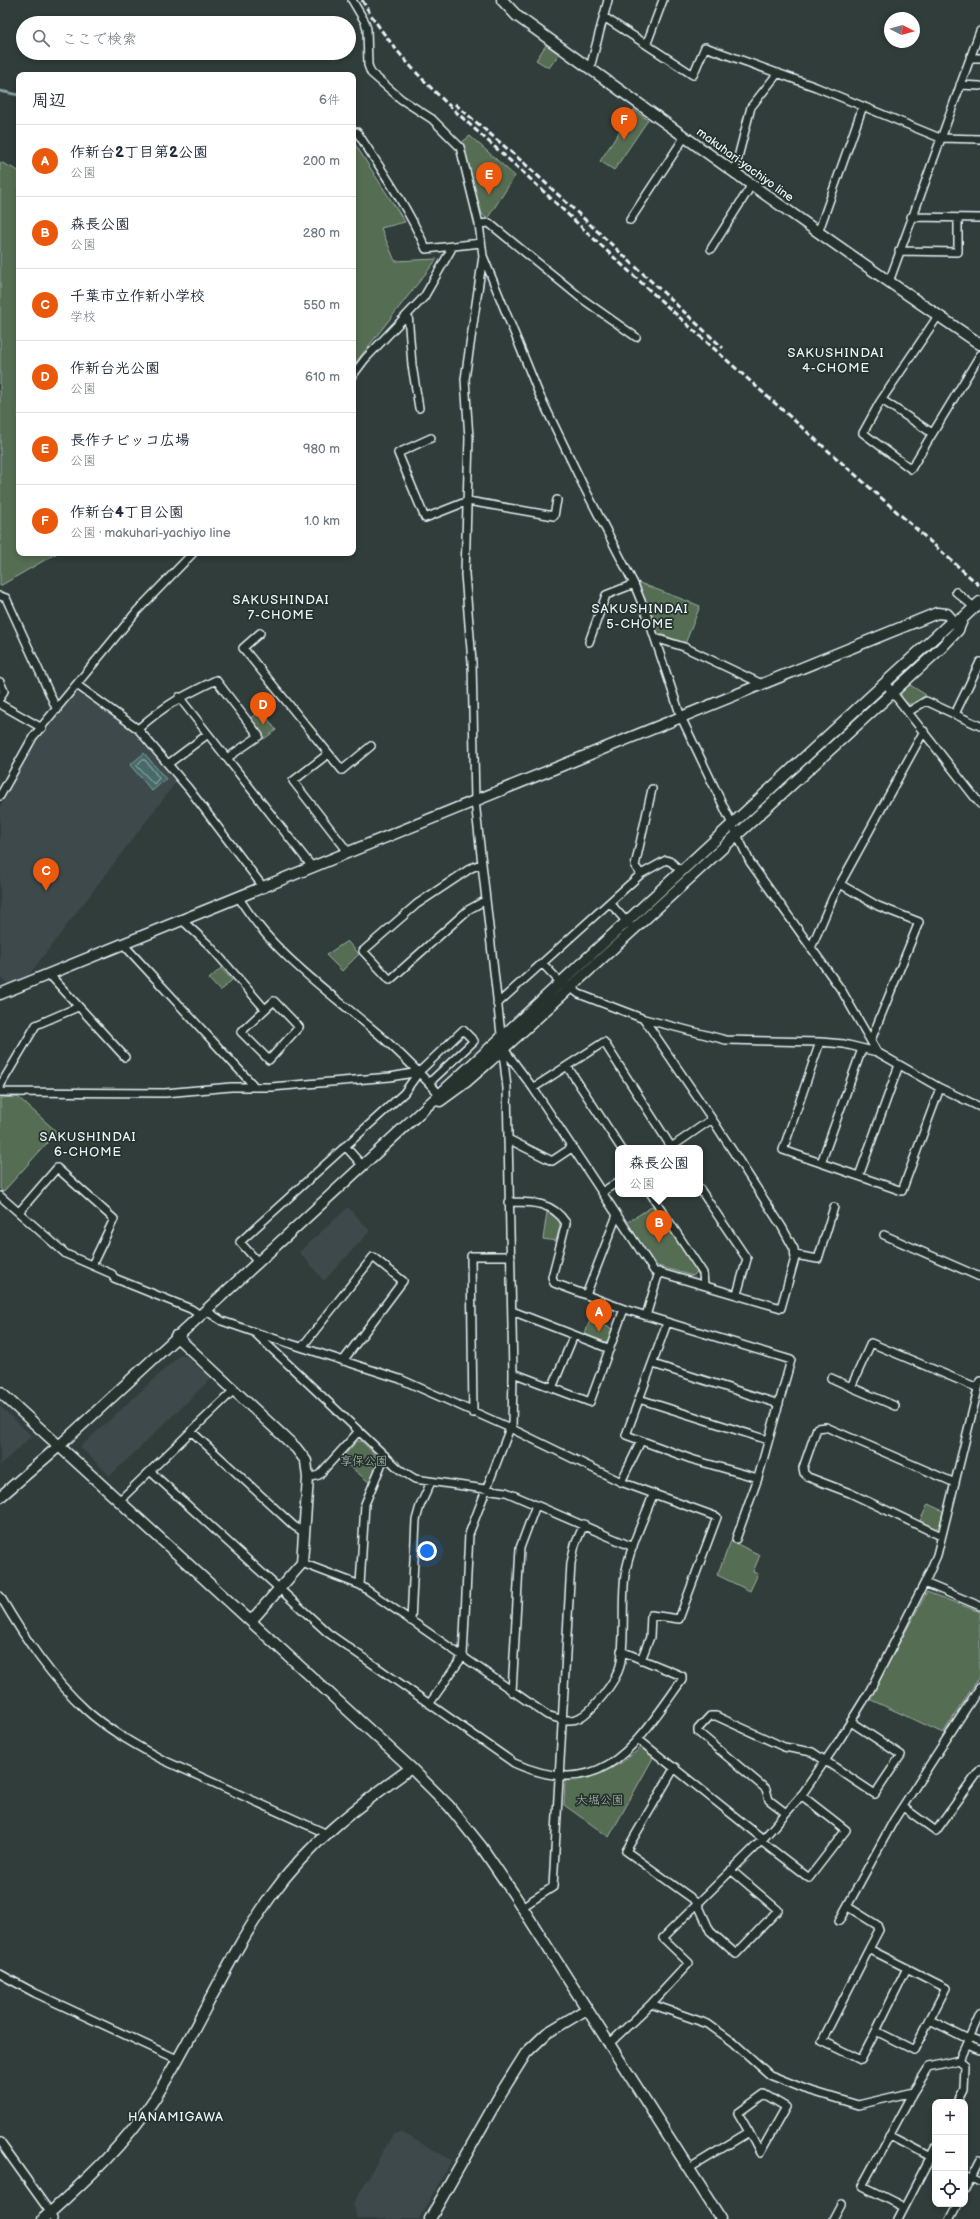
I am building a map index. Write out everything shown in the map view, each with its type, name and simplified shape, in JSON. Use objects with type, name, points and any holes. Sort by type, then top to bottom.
[{"type":"street","points":[[352,0],[365,22],[368,65],[371,73],[401,99],[432,118],[460,147],[479,224],[483,256],[539,394],[582,484],[634,584],[655,638],[681,717],[750,862],[842,991],[877,1052]]},
{"type":"street","name":"makuhari-yachiyo line","points":[[502,0],[517,16],[684,138],[818,233],[980,344]]},
{"type":"street","points":[[590,68],[608,0]]},
{"type":"street","points":[[647,43],[663,0]]},
{"type":"street","points":[[604,16],[647,43],[693,75],[705,47],[778,73],[940,138],[980,139]]},
{"type":"street","points":[[889,282],[911,217],[980,31]]},
{"type":"street","points":[[970,58],[980,58]]},
{"type":"street","points":[[734,173],[752,107],[778,73]]},
{"type":"street","points":[[960,85],[980,86]]},
{"type":"street","points":[[818,233],[863,106]]},
{"type":"street","points":[[356,132],[414,222],[426,249],[452,248],[481,243]]},
{"type":"street","points":[[630,220],[684,138]]},
{"type":"street","points":[[711,249],[751,186]]},
{"type":"street","points":[[911,217],[958,219],[980,218]]},
{"type":"street","points":[[899,251],[958,252],[958,219]]},
{"type":"street","points":[[479,224],[489,223],[581,298],[636,337]]},
{"type":"street","points":[[356,371],[365,359],[424,297],[452,248]]},
{"type":"street","points":[[430,1703],[463,1656],[469,1534],[486,1488],[511,1429],[513,1373],[511,1256],[508,1202],[507,1088],[504,1048],[474,801],[471,647],[465,574],[469,438],[465,379],[483,256]]},
{"type":"street","points":[[408,314],[412,365],[419,408]]},
{"type":"street","points":[[938,316],[882,400],[863,434],[902,464],[911,469],[980,355]]},
{"type":"street","points":[[882,400],[932,433]]},
{"type":"street","points":[[431,438],[398,453],[425,518],[468,501],[554,516],[557,500]]},
{"type":"street","points":[[0,796],[33,737],[57,710],[137,611],[190,556]]},
{"type":"street","points":[[589,642],[606,595],[634,584]]},
{"type":"street","points":[[0,1497],[59,1446],[362,1165],[441,1096],[502,1035],[884,682],[949,624],[959,620],[977,605],[956,592]]},
{"type":"street","points":[[0,596],[6,598],[57,710]]},
{"type":"street","points":[[0,994],[124,945],[937,613],[947,614],[959,620]]},
{"type":"street","points":[[441,1096],[466,1082],[504,1048],[892,692],[954,634],[959,620]]},
{"type":"street","points":[[260,633],[244,648],[342,770],[371,746]]},
{"type":"street","points":[[655,638],[684,647],[762,684]]},
{"type":"street","points":[[955,714],[980,662]]},
{"type":"street","points":[[138,729],[158,711],[179,697],[216,680],[259,736],[227,758]]},
{"type":"street","points":[[0,682],[4,691],[0,698]]},
{"type":"street","points":[[884,682],[924,731],[967,790],[980,804]]},
{"type":"street","points":[[77,685],[138,729],[168,764],[264,888]]},
{"type":"street","points":[[179,697],[313,868]]},
{"type":"street","points":[[908,712],[926,701],[980,726]]},
{"type":"street","points":[[0,704],[42,728]]},
{"type":"street","points":[[811,948],[840,884],[924,731]]},
{"type":"street","points":[[168,764],[208,734]]},
{"type":"street","points":[[328,754],[293,781],[349,853]]},
{"type":"street","points":[[641,874],[635,866],[652,789]]},
{"type":"street","points":[[498,1004],[641,874],[666,860],[671,862],[680,870]]},
{"type":"street","points":[[481,864],[471,868],[417,904],[363,951],[390,980],[468,910],[486,900]]},
{"type":"street","points":[[840,884],[878,906],[918,922],[871,1040]]},
{"type":"street","points":[[239,898],[248,914],[291,962],[371,1027],[419,1072],[441,1096]]},
{"type":"street","points":[[610,903],[633,929]]},
{"type":"street","points":[[183,921],[210,946],[265,1009]]},
{"type":"street","points":[[124,945],[254,1087]]},
{"type":"street","points":[[543,964],[560,982],[579,994],[644,1019],[726,1040],[820,1042],[844,1044],[877,1052],[940,1088],[980,1107]]},
{"type":"street","points":[[49,974],[125,1057]]},
{"type":"street","points":[[274,1001],[299,1027],[268,1060],[241,1032],[265,1009],[274,1001]]},
{"type":"street","points":[[0,1086],[36,1025],[78,1007]]},
{"type":"street","points":[[504,1048],[534,1088],[654,1271],[781,1308],[796,1255],[794,1249],[782,1227],[712,1119],[644,1019]]},
{"type":"street","points":[[257,1261],[240,1242],[404,1093],[419,1072],[463,1030],[474,1041],[429,1083]]},
{"type":"street","points":[[534,1088],[604,1042],[669,1145]]},
{"type":"street","points":[[820,1042],[783,1150],[902,1191],[940,1088]]},
{"type":"street","points":[[822,1163],[862,1049]]},
{"type":"street","points":[[860,1176],[899,1065]]},
{"type":"street","points":[[567,1066],[619,1145]]},
{"type":"street","points":[[0,1092],[165,1093],[231,1087],[254,1087],[390,1077],[419,1072]]},
{"type":"street","points":[[675,1145],[712,1119]]},
{"type":"street","points":[[508,1138],[552,1161],[572,1148]]},
{"type":"street","points":[[345,1146],[362,1165]]},
{"type":"street","points":[[19,1212],[57,1168],[114,1219],[92,1266]]},
{"type":"street","points":[[602,1192],[615,1184]]},
{"type":"street","points":[[703,1193],[748,1260],[737,1294]]},
{"type":"street","points":[[0,1196],[66,1254],[112,1274],[114,1278],[222,1321],[400,1379],[511,1429],[621,1482],[653,1495],[717,1517],[679,1619],[651,1615],[650,1637],[641,1660]]},
{"type":"street","points":[[653,1197],[703,1273],[704,1285]]},
{"type":"street","points":[[508,1202],[536,1202],[560,1214],[566,1223],[552,1277],[554,1283],[667,1323],[791,1360],[758,1478],[736,1539]]},
{"type":"street","points":[[796,1255],[818,1259],[834,1207]]},
{"type":"street","points":[[586,1295],[617,1215]]},
{"type":"street","points":[[884,1235],[980,1277]]},
{"type":"street","points":[[474,1413],[471,1256],[511,1256]]},
{"type":"street","points":[[302,1347],[373,1257],[403,1281],[343,1361]]},
{"type":"street","points":[[646,1316],[658,1272]]},
{"type":"street","points":[[513,1373],[590,1402],[624,1309]]},
{"type":"street","points":[[512,1311],[610,1349]]},
{"type":"street","points":[[667,1323],[626,1435],[691,1459],[758,1478]]},
{"type":"street","points":[[254,1332],[406,1474],[415,1479],[431,1482],[486,1488],[506,1492],[584,1524],[633,1547]]},
{"type":"street","points":[[552,1388],[574,1335]]},
{"type":"street","points":[[176,1336],[296,1448],[306,1461],[308,1478],[302,1563],[280,1590],[251,1621]]},
{"type":"street","points":[[609,2044],[651,2004],[689,1963],[663,1938],[687,1916],[697,1902],[762,1840],[802,1794],[826,1760],[869,1692],[925,1583],[937,1555],[979,1385],[871,1342],[851,1387]]},
{"type":"street","points":[[653,1364],[779,1404]]},
{"type":"street","points":[[832,1378],[895,1406]]},
{"type":"street","points":[[119,1501],[234,1390]]},
{"type":"street","points":[[0,1392],[411,1768],[449,1806],[481,1846],[522,1907],[720,2219]]},
{"type":"street","points":[[639,1399],[768,1440]]},
{"type":"street","points":[[972,1415],[980,1417]]},
{"type":"street","points":[[941,1536],[857,1496],[808,1477],[804,1473],[803,1468],[817,1428],[826,1427],[955,1483]]},
{"type":"street","points":[[191,1431],[294,1526],[305,1532]]},
{"type":"street","points":[[308,1478],[319,1475],[359,1431]]},
{"type":"street","points":[[621,1482],[641,1441]]},
{"type":"street","points":[[360,1584],[365,1504],[385,1456]]},
{"type":"street","points":[[150,1471],[328,1633],[514,1762],[531,1770],[560,1776],[596,1771],[618,1760],[639,1740],[682,1680],[682,1676],[621,1651]]},
{"type":"street","points":[[411,1621],[416,1520],[420,1506],[431,1482]]},
{"type":"street","points":[[302,1563],[360,1584],[512,1692],[547,1715],[564,1720],[579,1718],[593,1708],[618,1672],[621,1651],[622,1597],[628,1562],[653,1495]]},
{"type":"street","points":[[512,1692],[520,1548],[536,1505]]},
{"type":"street","points":[[522,1907],[553,1887],[564,1720],[571,1563],[584,1524]]},
{"type":"street","points":[[925,1583],[980,1606]]},
{"type":"street","points":[[0,1596],[17,1625],[44,1663],[87,1711],[137,1746],[161,1759],[325,1833]]},
{"type":"street","points":[[840,1922],[903,1806],[980,1687]]},
{"type":"street","points":[[786,1813],[769,1800],[766,1789],[698,1732],[698,1729],[710,1716],[716,1716],[784,1747],[809,1751],[826,1760],[875,1794],[901,1755],[851,1722]]},
{"type":"street","points":[[639,1740],[675,1767],[809,1878],[846,1830],[802,1794]]},
{"type":"street","points":[[675,1767],[626,1851],[697,1902],[710,1931],[736,1954],[778,1910],[731,1870]]},
{"type":"street","points":[[42,2219],[52,2216],[122,2144],[155,2098],[256,1918],[289,1873],[325,1833],[411,1768]]},
{"type":"street","points":[[903,1806],[936,1831],[980,1770]]},
{"type":"street","points":[[848,1907],[877,1925],[878,1930],[822,2041],[860,2060],[907,1968]]},
{"type":"street","points":[[869,1949],[946,1988],[914,2050],[876,2031]]},
{"type":"street","points":[[0,1974],[35,1993],[177,2059]]},
{"type":"street","points":[[651,2004],[708,2024],[733,2042],[770,2075],[805,2089],[858,2105],[913,2092]]},
{"type":"street","points":[[430,2219],[501,2093],[526,2053],[547,2032],[587,2008]]},
{"type":"street","points":[[959,2060],[980,2014]]},
{"type":"street","points":[[930,2020],[968,2040],[980,2050]]},
{"type":"street","points":[[968,2040],[980,2041]]},
{"type":"street","points":[[904,2207],[862,2186],[913,2092],[929,2067],[959,2060]]},
{"type":"street","points":[[959,2060],[965,2065],[964,2090],[960,2099]]},
{"type":"street","points":[[764,2094],[786,2107],[760,2153],[749,2132],[738,2113],[764,2094]]},
{"type":"street","points":[[688,2169],[749,2132]]},
{"type":"street","points":[[889,2135],[932,2157]]},
{"type":"street","points":[[0,2142],[52,2216]]},
{"type":"street","points":[[898,2219],[932,2160]]},
{"type":"street","points":[[980,2160],[968,2176],[980,2182]]},
{"type":"street","points":[[833,2219],[841,2204]]},
{"type":"street","points":[[950,2219],[956,2207]]},
{"type":"shaded area","points":[[77,691],[83,691],[131,729],[177,781],[29,975],[8,984],[0,977],[0,807],[29,751]]},
{"type":"shaded area","points":[[348,1207],[370,1231],[324,1281],[299,1252]]},
{"type":"shaded area","points":[[179,1356],[186,1356],[211,1379],[110,1476],[80,1447]]},
{"type":"shaded area","points":[[0,1406],[32,1436],[0,1465]]},
{"type":"shaded area","points":[[401,2132],[452,2160],[419,2219],[358,2219],[353,2204],[393,2134]]},
{"type":"green space","points":[[546,45],[559,54],[549,68],[536,60]]},
{"type":"green space","points":[[634,110],[648,120],[614,170],[600,161]]},
{"type":"green space","points":[[470,136],[515,176],[487,219],[482,214],[461,143]]},
{"type":"green space","points":[[356,146],[405,222],[381,228],[395,261],[437,259],[356,362]]},
{"type":"green space","points":[[0,162],[16,170],[16,556],[52,556],[0,586]]},
{"type":"green space","points":[[637,582],[700,606],[685,644],[656,632]]},
{"type":"green space","points":[[910,685],[926,695],[912,704],[908,704],[901,697],[901,692]]},
{"type":"green space","points":[[261,710],[276,730],[264,739],[249,719]]},
{"type":"green space","points":[[347,941],[359,954],[342,971],[326,955]]},
{"type":"green space","points":[[221,968],[232,980],[220,991],[209,979]]},
{"type":"green space","points":[[18,1097],[57,1132],[3,1192],[0,1189],[0,1098]]},
{"type":"green space","points":[[653,1206],[698,1271],[693,1276],[658,1266],[653,1262],[626,1223]]},
{"type":"green space","points":[[547,1212],[557,1218],[560,1224],[556,1241],[543,1239]]},
{"type":"green space","points":[[590,1320],[613,1329],[609,1340],[605,1342],[585,1334]]},
{"type":"green space","name":"享保公園","points":[[357,1441],[361,1441],[377,1459],[376,1468],[370,1483],[341,1459]]},
{"type":"green space","points":[[928,1504],[943,1511],[940,1526],[935,1529],[920,1521]]},
{"type":"green space","points":[[731,1541],[760,1555],[753,1572],[758,1574],[750,1591],[717,1575]]},
{"type":"green space","points":[[927,1592],[980,1612],[980,1676],[943,1733],[869,1699]]},
{"type":"green space","name":"大堀公園","points":[[642,1747],[654,1756],[609,1837],[564,1805],[565,1783],[567,1780],[597,1775],[621,1763]]},
{"type":"water","points":[[144,753],[166,779],[152,791],[130,765]]},
{"type":"waterway","points":[[0,91],[16,94]]},
{"type":"railway","points":[[362,0],[380,28],[400,54],[444,101],[704,340],[980,586]]},
{"type":"railway","points":[[455,104],[524,163],[723,348]]},
{"type":"place","name":"作新台4丁目公園","points":[[624,140]]},
{"type":"place","name":"長作チビッコ広場","points":[[489,195]]},
{"type":"place","name":"作新台光公園","points":[[263,725]]},
{"type":"place","name":"千葉市立作新小学校","points":[[46,891]]},
{"type":"place","name":"森長公園","points":[[659,1243]]},
{"type":"place","name":"作新台2丁目第2公園","points":[[599,1332]]},
{"type":"district","name":"SAKUSHINDAI 4-CHOME","points":[[836,360]]},
{"type":"district","name":"SAKUSHINDAI 7-CHOME","points":[[281,608]]},
{"type":"district","name":"SAKUSHINDAI 5-CHOME","points":[[640,616]]},
{"type":"district","name":"SAKUSHINDAI 6-CHOME","points":[[88,1144]]},
{"type":"district","name":"HANAMIGAWA","points":[[176,2117]]}]
